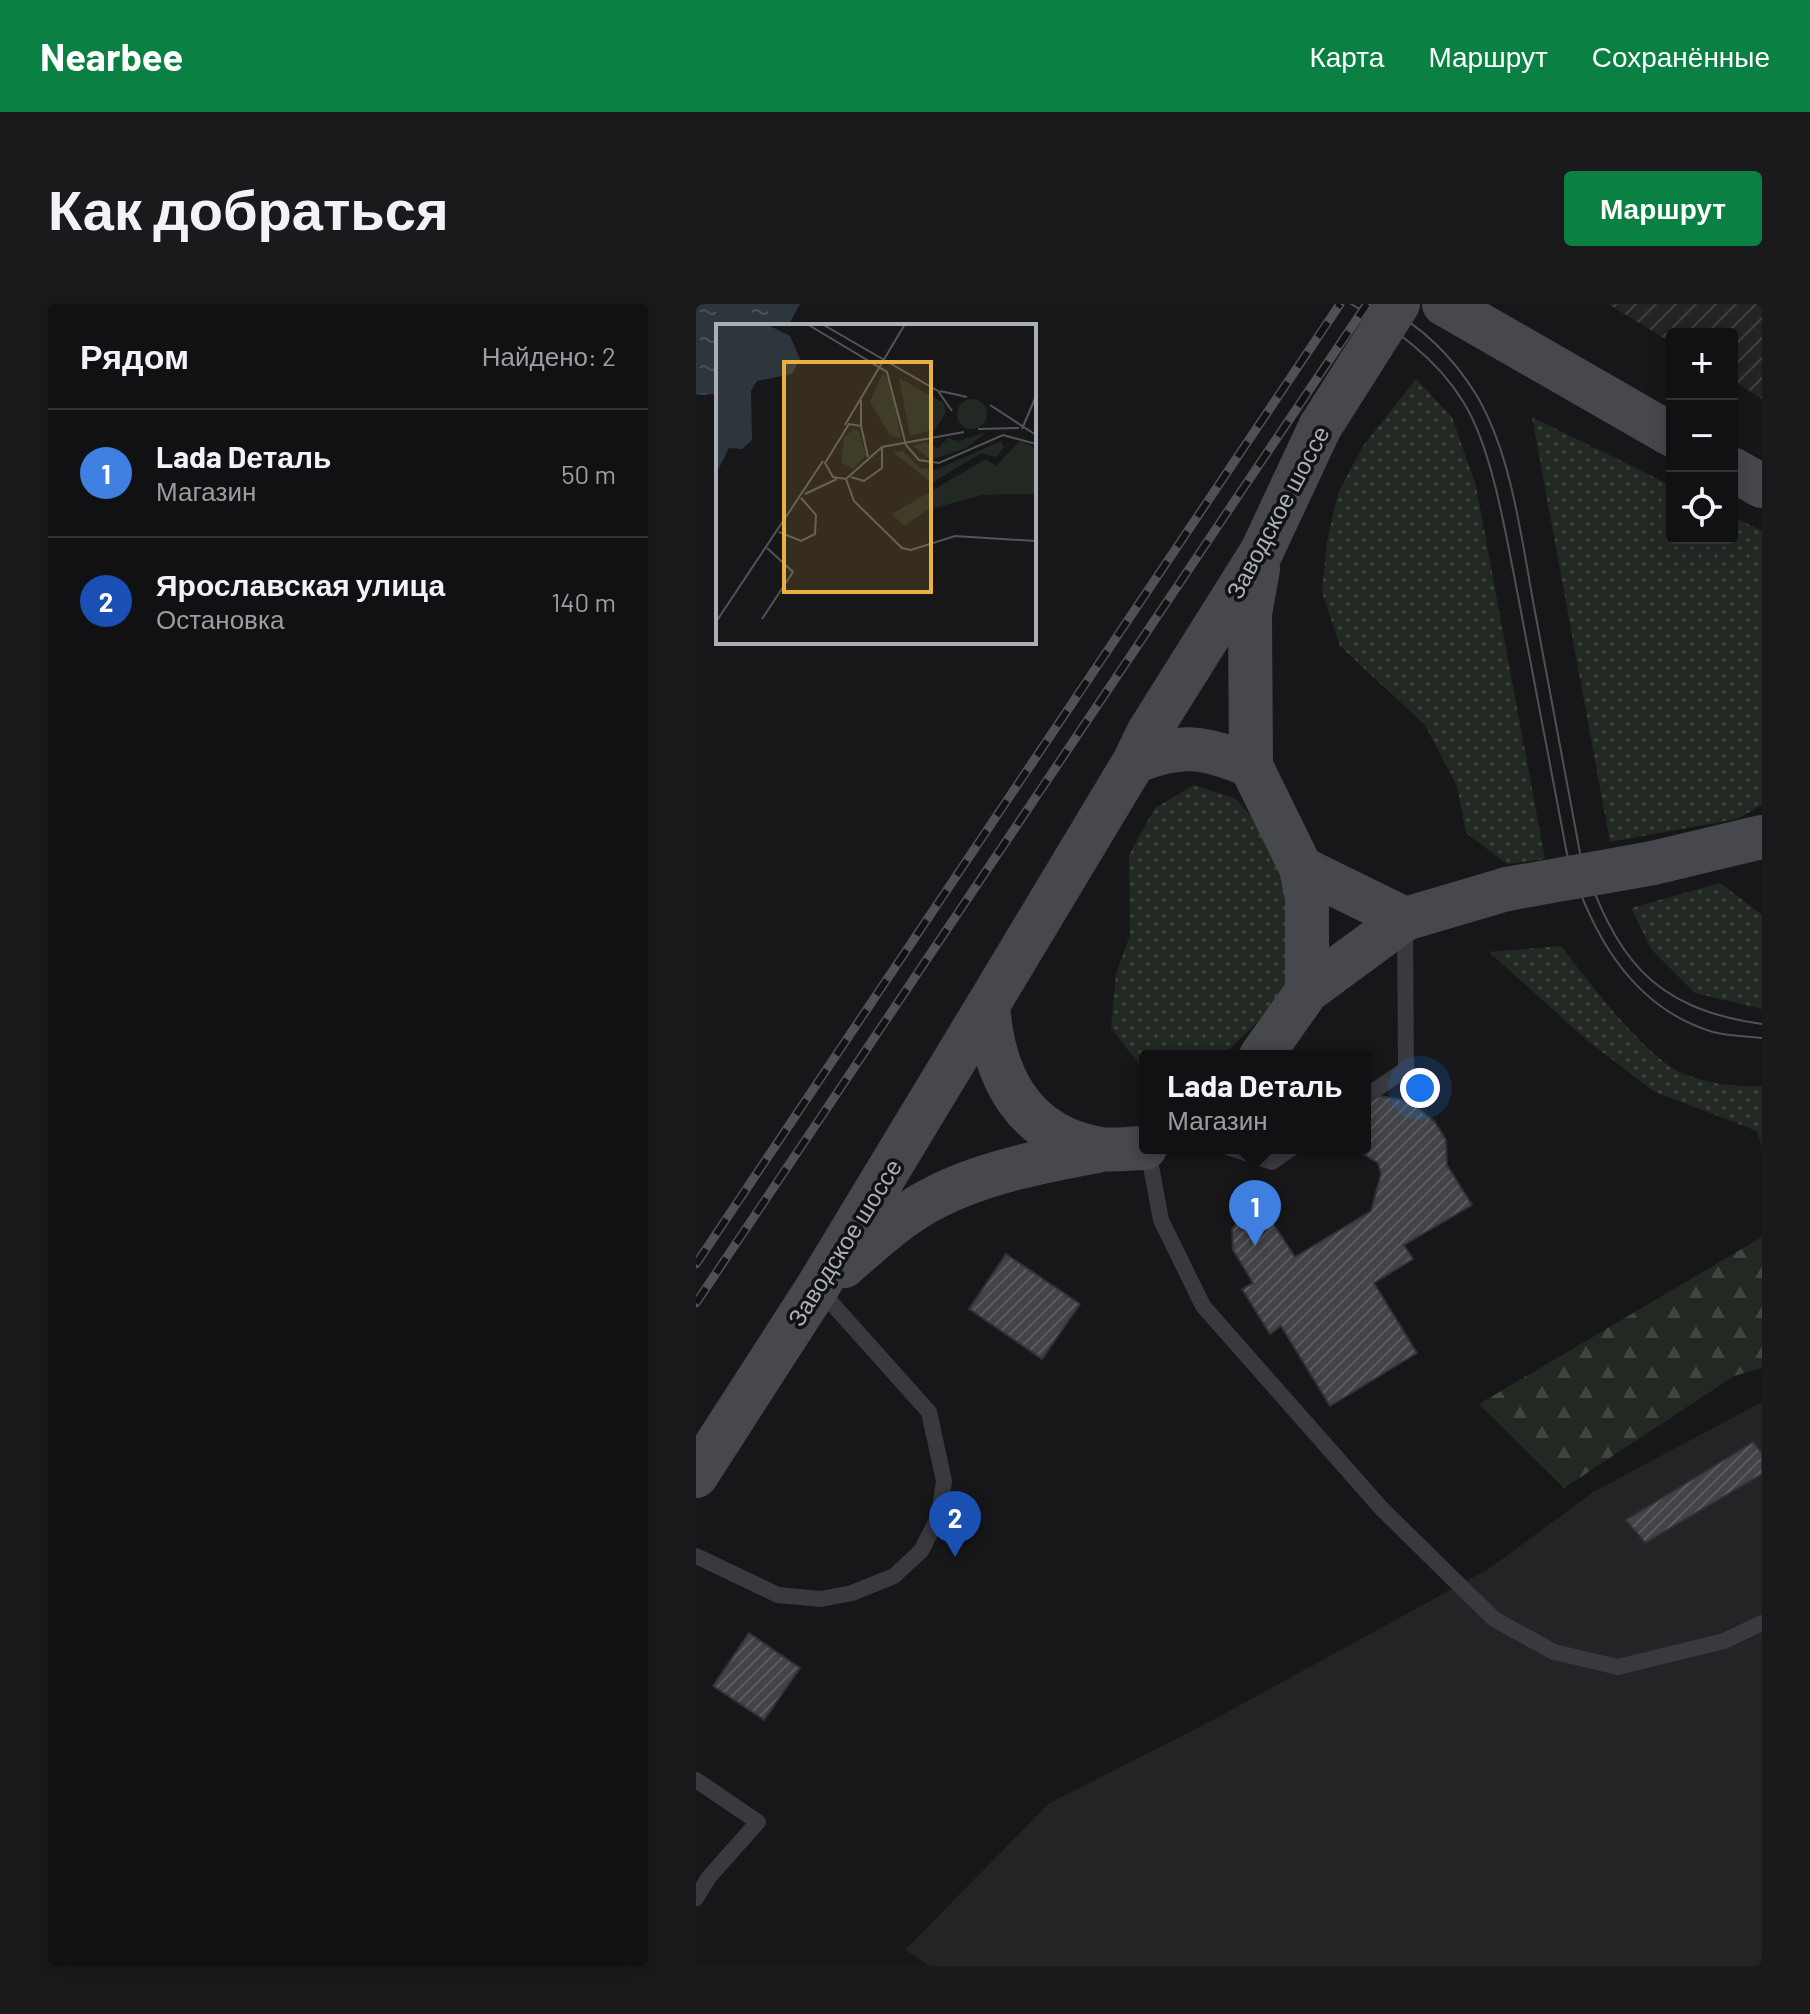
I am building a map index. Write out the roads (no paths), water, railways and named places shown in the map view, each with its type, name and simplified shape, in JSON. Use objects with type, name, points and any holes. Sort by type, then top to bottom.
[{"type":"main road","name":"Заводское шоссе","points":[[696,1476],[817,1288],[1134,762],[1148,733],[1262,551],[1320,427],[1398,304]]},
{"type":"main road","points":[[1444,304],[1666,432]]},
{"type":"main road","points":[[1737,472],[1762,486]]},
{"type":"main road","points":[[1262,551],[1250,614],[1251,766],[1301,868],[1307,898],[1307,991]]},
{"type":"main road","points":[[1134,762],[1166,749],[1198,748],[1251,766]]},
{"type":"main road","points":[[1265,1050],[1307,991],[1405,919],[1507,889],[1653,863],[1762,837]]},
{"type":"main road","points":[[1301,868],[1405,919]]},
{"type":"main road","points":[[988,1005],[990,1035],[998,1068],[1023,1107],[1052,1135],[1102,1149]]},
{"type":"main road","points":[[817,1288],[899,1219],[933,1198],[1043,1160],[1102,1149],[1139,1148]]},
{"type":"lane","points":[[1371,1093],[1406,1069],[1405,919]]},
{"type":"lane","points":[[1147,1154],[1161,1220],[1203,1306],[1382,1509],[1494,1619],[1554,1652],[1618,1667],[1724,1641],[1762,1623]]},
{"type":"lane","points":[[1248,1154],[1272,1162],[1283,1154]]},
{"type":"lane","points":[[696,1556],[778,1595],[821,1599],[852,1593],[894,1576],[921,1551],[939,1516],[944,1481],[929,1412],[817,1288]]},
{"type":"lane","points":[[696,1780],[758,1822],[709,1877],[696,1898]]},
{"type":"water","points":[[696,304],[800,304],[789,324],[716,324],[716,394],[696,395]]},
{"type":"tram line","points":[[1351,304],[1384,324],[1428,358],[1464,403],[1483,445],[1504,523],[1567,854],[1576,883],[1601,938],[1636,985],[1658,1004],[1684,1020],[1713,1032],[1762,1038]]},
{"type":"tram line","points":[[1381,304],[1423,332],[1458,368],[1477,396],[1498,443],[1519,522],[1580,853],[1607,921],[1623,948],[1642,971],[1664,990],[1691,1005],[1762,1024]]},
{"type":"railway","points":[[696,1264],[1340,304]]},
{"type":"railway","points":[[696,1303],[1367,304]]},
{"type":"place","name":"Lada Dеталь","points":[[1255,1246]]},
{"type":"place","name":"Ярославская улица","points":[[955,1557]]}]
